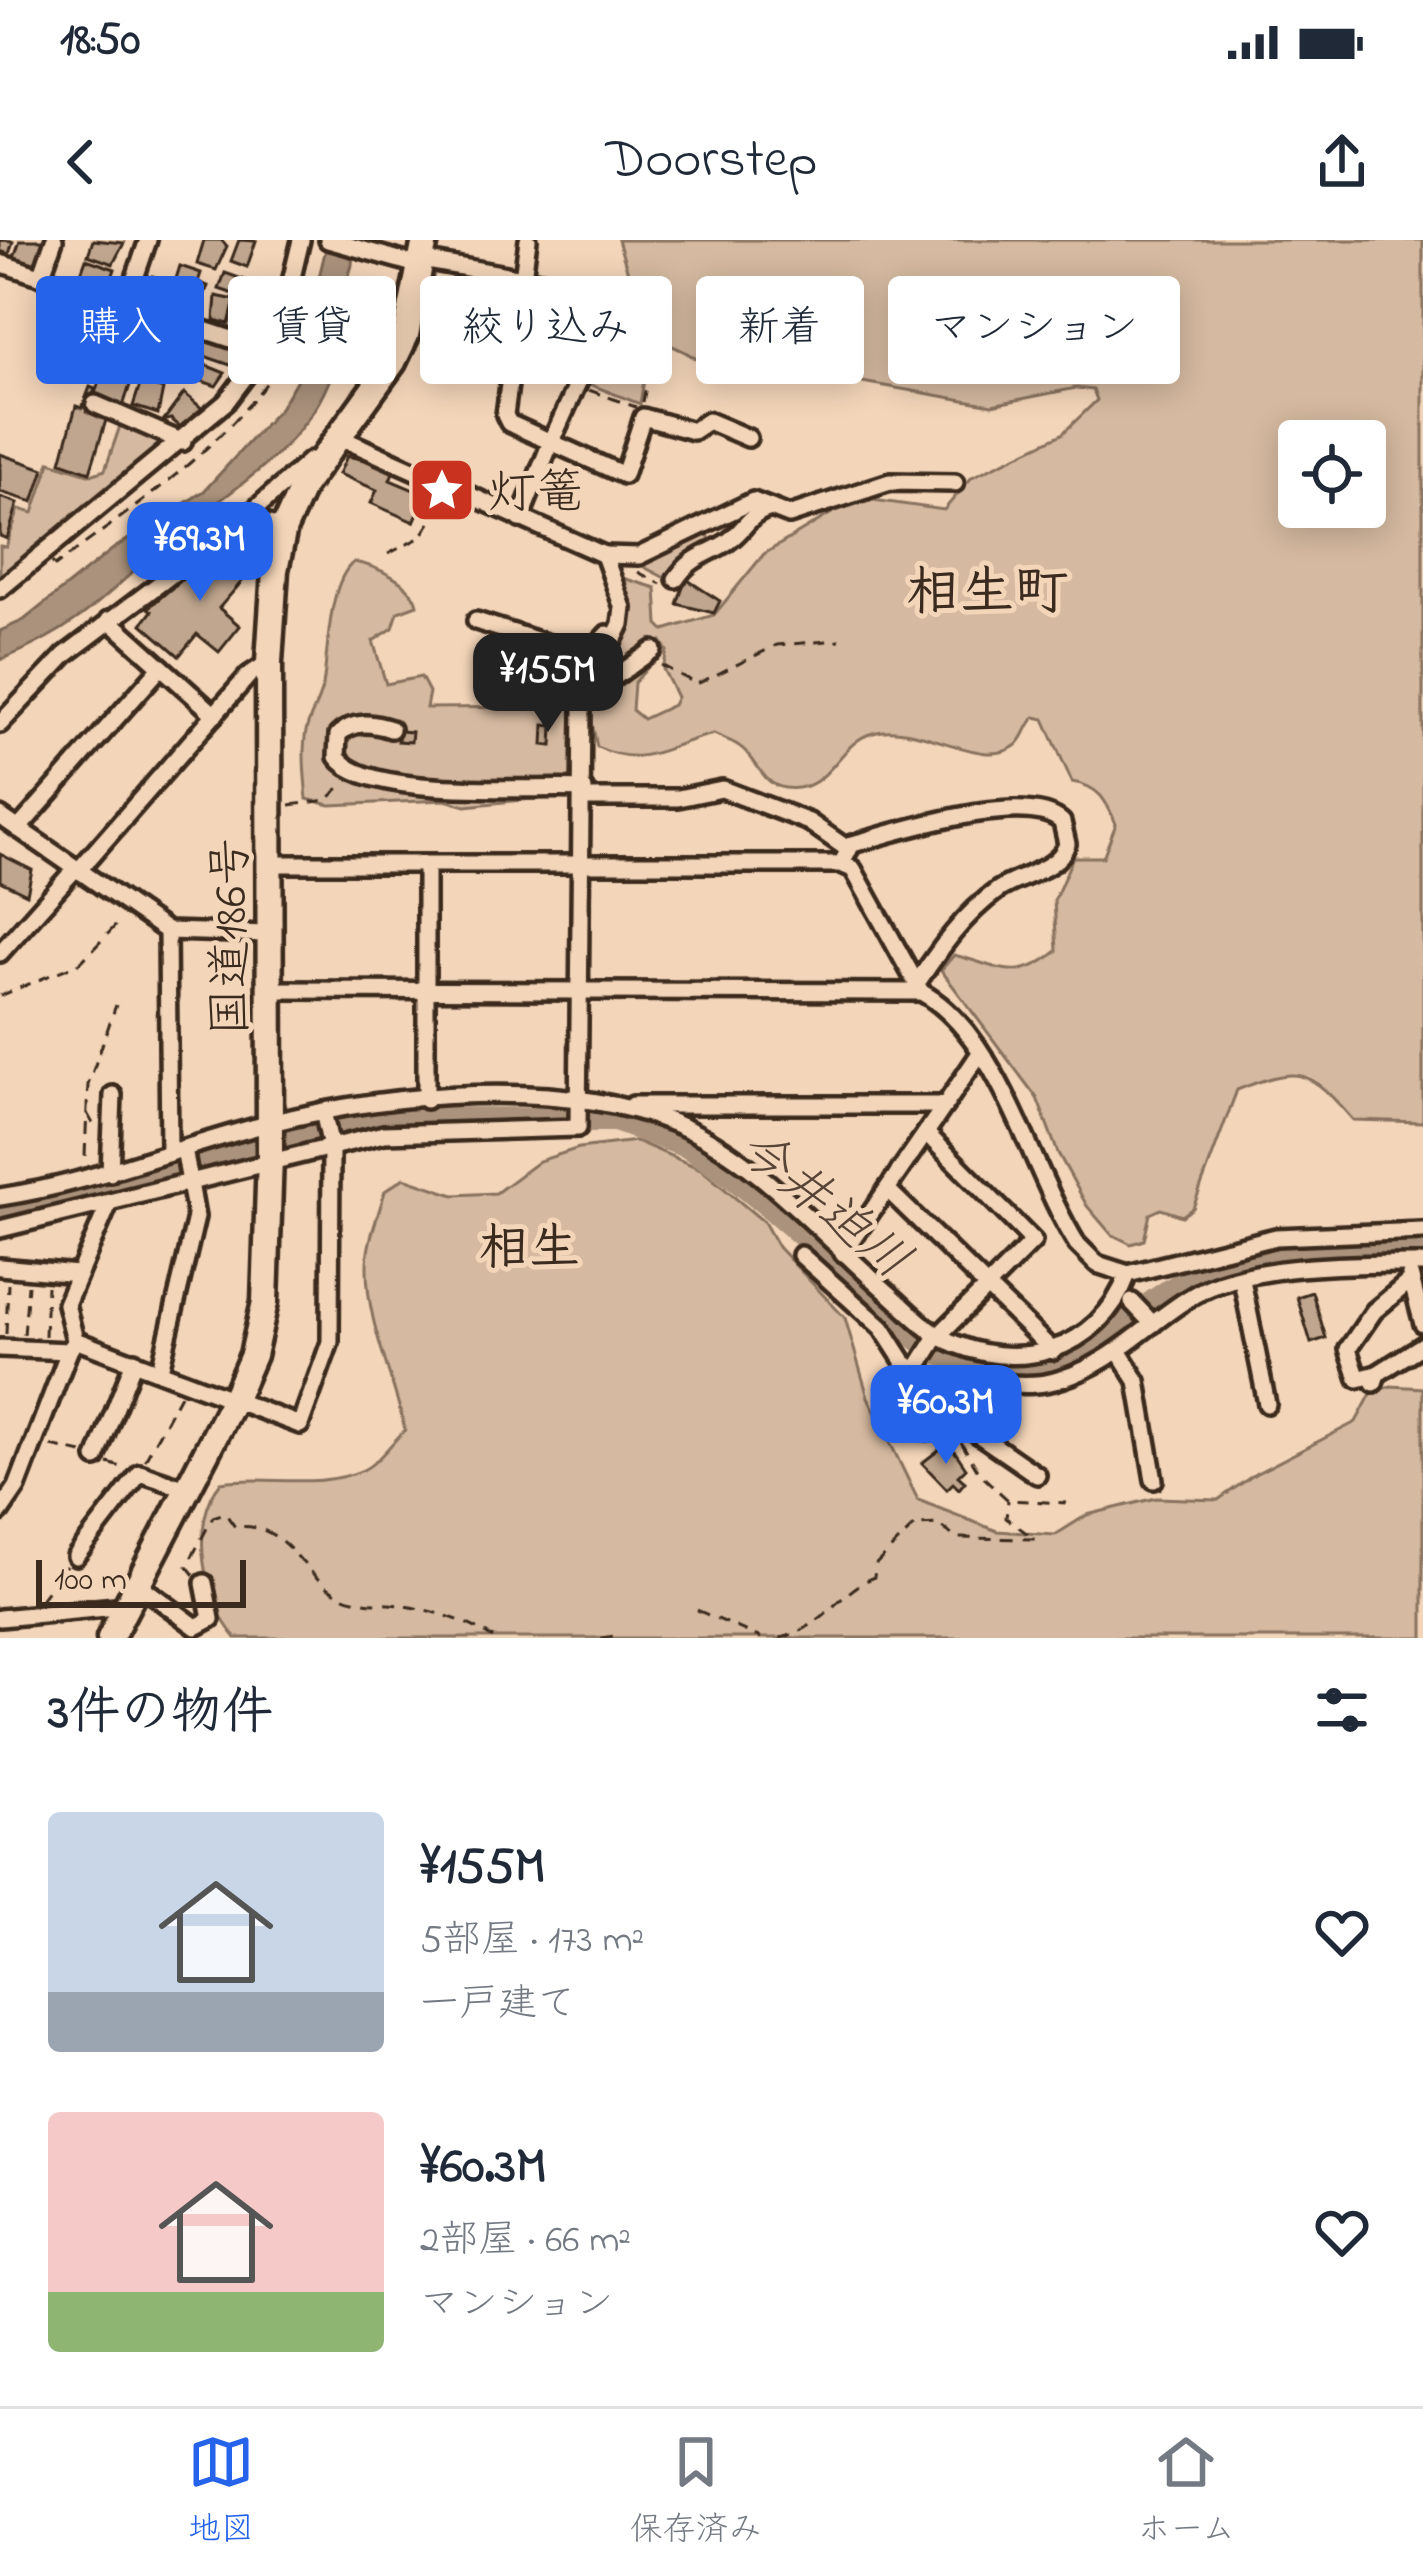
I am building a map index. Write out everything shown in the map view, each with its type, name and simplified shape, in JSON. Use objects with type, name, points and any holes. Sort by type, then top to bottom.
[{"type":"highway","name":"国道186号","points":[[110,1638],[232,1403],[253,1355],[265,1302],[272,596],[284,529],[303,486],[393,362],[406,334],[418,257]]},
{"type":"street","points":[[41,276],[54,240]]},
{"type":"street","points":[[136,276],[148,240]]},
{"type":"street","points":[[294,276],[301,240]]},
{"type":"street","points":[[328,240],[518,276]]},
{"type":"street","points":[[523,276],[528,240]]},
{"type":"street","points":[[0,263],[38,276]]},
{"type":"street","points":[[0,590],[182,442],[241,384]]},
{"type":"street","points":[[509,384],[505,415],[509,423],[624,475],[642,413],[693,431],[708,421],[748,438]]},
{"type":"street","points":[[520,519],[577,386]]},
{"type":"street","points":[[95,404],[182,442]]},
{"type":"street","points":[[0,724],[34,683],[341,438],[604,555],[639,556],[753,501],[789,514],[890,482],[956,483]]},
{"type":"street","points":[[676,579],[695,556],[723,545],[751,516],[771,508]]},
{"type":"street","points":[[236,526],[261,522],[284,529]]},
{"type":"street","points":[[0,1197],[180,1152],[270,1143],[330,1145],[384,1134],[578,1128],[582,1103],[584,699],[622,624],[619,592],[604,555]]},
{"type":"street","points":[[476,621],[587,656],[604,640],[619,592]]},
{"type":"street","points":[[110,620],[215,715]]},
{"type":"street","points":[[584,699],[653,650]]},
{"type":"street","points":[[0,953],[249,675],[269,662]]},
{"type":"street","points":[[18,830],[161,667]]},
{"type":"street","points":[[391,729],[353,724],[338,735],[337,757],[353,774],[458,787],[678,798],[722,789],[809,822],[853,869],[919,988],[962,1022],[1077,1244],[1097,1264],[1128,1274],[1221,1248],[1294,1235],[1423,1231]]},
{"type":"street","points":[[845,857],[853,844],[967,815],[1042,809],[1062,822],[1067,844],[1058,860],[998,890],[949,935],[919,988]]},
{"type":"street","points":[[0,816],[167,931],[269,934]]},
{"type":"street","points":[[270,864],[426,866],[845,857]]},
{"type":"street","points":[[426,866],[426,1100]]},
{"type":"street","points":[[160,1370],[196,1217],[193,1180],[180,1152],[167,931]]},
{"type":"street","points":[[271,990],[919,988]]},
{"type":"street","points":[[843,1253],[980,1053]]},
{"type":"street","points":[[110,1173],[113,1095]]},
{"type":"street","points":[[0,1229],[108,1207],[193,1180],[324,1115],[426,1100],[945,1106]]},
{"type":"street","points":[[624,1105],[676,1124],[721,1149],[937,1337],[1002,1356],[1053,1351],[1103,1322],[1128,1274]]},
{"type":"street","points":[[2,1348],[72,1346],[134,1361],[232,1403],[300,1425],[330,1342],[330,1145],[324,1115]]},
{"type":"street","points":[[918,1367],[937,1337],[1033,1241],[927,1134]]},
{"type":"street","points":[[889,1191],[1053,1351]]},
{"type":"street","points":[[0,1511],[17,1486],[72,1346],[66,1304],[108,1207]]},
{"type":"street","points":[[801,1255],[882,1328],[897,1356],[942,1385],[1034,1386],[1089,1370],[1198,1292],[1242,1280],[1414,1269]]},
{"type":"street","points":[[5,1267],[78,1274]]},
{"type":"street","points":[[1414,1269],[1423,1324]]},
{"type":"street","points":[[1414,1269],[1374,1311],[1348,1349],[1358,1379],[1377,1374],[1423,1345]]},
{"type":"street","points":[[1242,1280],[1267,1404]]},
{"type":"street","points":[[1132,1302],[1151,1322]]},
{"type":"street","points":[[1119,1352],[1137,1381],[1154,1480]]},
{"type":"street","points":[[97,1458],[134,1361]]},
{"type":"street","points":[[1360,1388],[1374,1383],[1377,1374]]},
{"type":"street","points":[[957,1422],[959,1385]]},
{"type":"street","points":[[926,1431],[957,1422]]},
{"type":"street","points":[[957,1422],[1036,1475]]},
{"type":"street","points":[[76,1556],[140,1473],[187,1489]]},
{"type":"street","points":[[0,1618],[132,1595],[196,1627],[211,1619],[204,1583]]},
{"type":"path","points":[[55,566],[228,432],[269,384]]},
{"type":"path","points":[[577,386],[642,413],[647,384]]},
{"type":"path","points":[[388,554],[421,537],[451,487]]},
{"type":"path","points":[[653,650],[652,660],[697,684],[777,645],[840,640]]},
{"type":"path","points":[[282,805],[327,800],[353,774]]},
{"type":"path","points":[[0,996],[80,963],[126,915]]},
{"type":"path","points":[[85,1156],[88,1085],[116,1005]]},
{"type":"path","points":[[86,1112],[97,1130]]},
{"type":"path","points":[[2,1348],[5,1267]]},
{"type":"path","points":[[23,1349],[29,1268]]},
{"type":"path","points":[[44,1350],[48,1270]]},
{"type":"path","points":[[140,1473],[187,1383]]},
{"type":"path","points":[[957,1422],[955,1430],[980,1474],[1008,1500],[1066,1503]]},
{"type":"path","points":[[780,1638],[816,1625],[860,1583],[874,1577],[876,1564],[915,1525],[938,1524],[956,1538],[1035,1539],[1006,1518],[1008,1500]]},
{"type":"path","points":[[204,1583],[187,1567],[213,1517],[221,1512],[235,1527],[264,1528],[290,1545],[327,1587],[348,1598],[426,1611],[467,1623],[493,1638]]},
{"type":"path","points":[[33,1615],[76,1556]]},
{"type":"path","points":[[697,1610],[760,1638]]},
{"type":"path","points":[[601,1638],[614,1636]]},
{"type":"shaded area","points":[[328,240],[353,253],[349,276],[319,276]]},
{"type":"shaded area","points":[[618,240],[1423,240],[1423,1122],[1353,1120],[1325,1090],[1302,1076],[1276,1077],[1237,1090],[1193,1208],[1182,1216],[1161,1209],[1150,1214],[1144,1240],[1131,1244],[1111,1234],[1087,1206],[1058,1153],[1037,1098],[941,970],[954,955],[1018,970],[1057,951],[1054,901],[1073,857],[1103,857],[1116,824],[1100,796],[1072,782],[1044,719],[1035,717],[1019,743],[1001,752],[985,753],[910,733],[873,733],[860,738],[823,776],[800,788],[770,782],[745,751],[714,734],[644,756],[597,747],[589,709],[622,645],[626,579],[656,588],[658,624],[664,630],[714,615],[764,554],[845,505],[873,500],[944,510],[972,477],[1062,434],[1097,400],[1093,390],[1076,388],[992,405],[864,382],[864,276],[696,276],[696,359],[672,346],[672,276],[630,276]],"holes":[[[661,641],[667,651],[663,669],[677,697],[673,705],[643,719],[632,710],[634,683],[649,666],[647,647]]]},
{"type":"shaded area","points":[[294,384],[327,384],[300,429],[253,475],[174,535],[81,616],[0,660],[0,631],[24,620],[113,549],[204,491],[280,408]]},
{"type":"shaded area","points":[[589,384],[643,384],[640,404]]},
{"type":"shaded area","points":[[122,420],[165,443],[0,576],[0,546],[6,547],[19,509],[33,513],[50,462],[91,475],[105,470]]},
{"type":"shaded area","points":[[708,531],[710,544],[669,580],[644,567],[644,560]]},
{"type":"shaded area","points":[[354,562],[401,582],[417,605],[398,612],[393,628],[373,641],[386,684],[421,677],[429,692],[426,708],[578,707],[578,794],[466,806],[445,800],[330,805],[307,799],[306,731],[323,686],[339,584]]},
{"type":"shaded area","points":[[636,1141],[701,1169],[764,1222],[778,1247],[845,1318],[868,1397],[918,1500],[997,1531],[1055,1535],[1087,1515],[1156,1498],[1218,1500],[1255,1474],[1356,1422],[1372,1392],[1391,1386],[1423,1388],[1423,1638],[236,1638],[215,1604],[204,1562],[205,1518],[221,1482],[346,1476],[369,1467],[405,1430],[375,1328],[368,1286],[369,1247],[385,1191],[404,1178],[454,1195],[496,1193],[539,1161],[579,1148]]},
{"type":"building","points":[[0,240],[13,241],[9,254],[0,251]]},
{"type":"building","points":[[20,240],[44,240],[40,267],[14,257]]},
{"type":"building","points":[[93,240],[124,243],[113,264],[88,255]]},
{"type":"building","points":[[204,240],[221,240],[227,246],[216,270],[197,264]]},
{"type":"building","points":[[239,240],[256,241],[247,267],[231,261]]},
{"type":"building","points":[[86,259],[115,269],[112,276],[81,273]]},
{"type":"building","points":[[180,266],[201,273],[200,276],[177,276]]},
{"type":"building","points":[[225,273],[234,276],[228,276],[228,292],[219,289]]},
{"type":"building","points":[[216,296],[228,299],[228,324],[214,320]]},
{"type":"building","points":[[204,340],[228,348],[228,364],[204,356]]},
{"type":"building","points":[[204,365],[225,373],[216,386],[204,382]]},
{"type":"building","points":[[98,384],[130,384],[122,409],[93,399]]},
{"type":"building","points":[[140,384],[158,384],[163,389],[158,414],[133,406]]},
{"type":"building","points":[[90,387],[95,389],[88,410],[107,417],[90,472],[61,462],[76,406],[82,408]]},
{"type":"building","points":[[184,393],[204,410],[184,430],[171,419],[163,421]]},
{"type":"building","points":[[0,454],[44,469],[33,502],[0,492]]},
{"type":"building","points":[[347,456],[387,465],[394,470],[390,480],[426,495],[414,522],[371,503],[377,490],[339,474]]},
{"type":"building","points":[[0,497],[18,503],[7,539],[0,536]]},
{"type":"building","points":[[226,543],[257,564],[219,608],[240,626],[219,652],[197,634],[179,656],[142,624],[152,611],[148,608],[186,576],[193,582]]},
{"type":"building","points":[[686,579],[720,601],[714,613],[677,604]]},
{"type":"building","points":[[544,725],[553,726],[552,746],[543,745]]},
{"type":"building","points":[[399,731],[412,732],[411,742],[398,741]]},
{"type":"building","points":[[0,854],[32,870],[27,894],[0,881]]},
{"type":"building","points":[[1312,1292],[1326,1338],[1311,1343],[1297,1297]]},
{"type":"building","points":[[944,1446],[953,1449],[966,1468],[958,1476],[965,1482],[959,1489],[953,1483],[947,1489],[922,1463]]},
{"type":"waterway","name":"今井迫川","points":[[0,1215],[88,1198],[306,1137],[424,1119],[615,1120],[687,1146],[718,1166],[940,1353],[986,1371],[1025,1375],[1058,1366],[1089,1350],[1180,1285],[1216,1269],[1292,1253],[1423,1246]]},
{"type":"place","name":"灯篭","points":[[442,490]]},
{"type":"district","name":"相生町","points":[[987,589]]},
{"type":"district","name":"相生","points":[[529,1245]]}]
